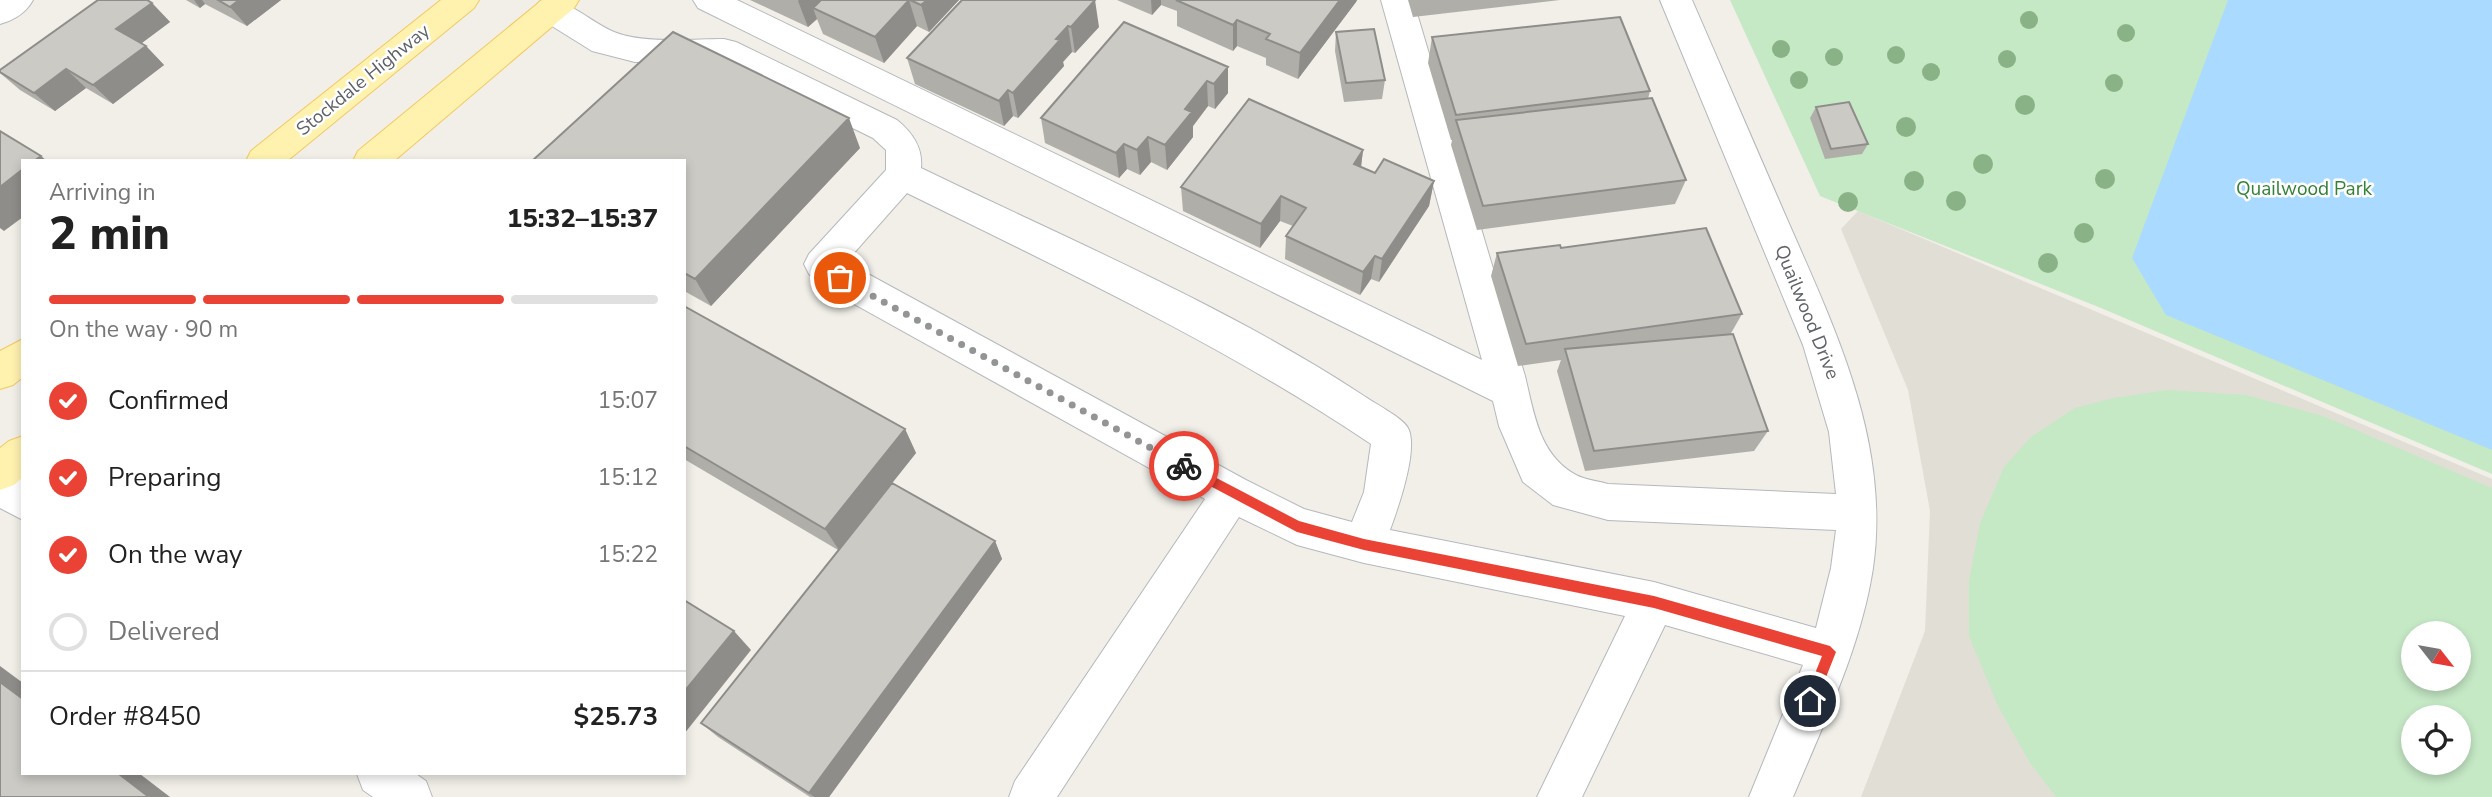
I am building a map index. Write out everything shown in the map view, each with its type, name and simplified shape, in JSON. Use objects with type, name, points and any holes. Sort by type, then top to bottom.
[{"type":"main road","name":"Stockdale Highway","points":[[265,159],[463,0]]},
{"type":"main road","points":[[372,159],[556,5]]},
{"type":"main road","points":[[0,373],[21,357]]},
{"type":"main road","points":[[0,472],[21,455]]},
{"type":"street","points":[[0,12],[17,0]]},
{"type":"street","points":[[709,0],[1509,391]]},
{"type":"street","points":[[1397,0],[1518,426],[1537,469],[1567,492],[1608,502],[1856,513]]},
{"type":"street","name":"Quailwood Drive","points":[[1676,0],[1830,362],[1848,427],[1856,513],[1852,566],[1836,637],[1771,797]]},
{"type":"street","points":[[556,5],[604,43],[635,50],[724,51],[885,129],[901,141],[906,161],[902,175],[822,264],[840,278],[1232,493],[1297,526],[1364,544],[1654,602],[1830,652]]},
{"type":"street","points":[[902,175],[1243,343],[1324,390],[1392,436],[1384,492],[1364,544]]},
{"type":"street","points":[[0,484],[21,500]]},
{"type":"street","points":[[1031,797],[1232,493]]},
{"type":"street","points":[[1559,797],[1654,602]]},
{"type":"street","points":[[380,775],[410,797]]},
{"type":"shaded area","points":[[1858,211],[2492,479],[2492,797],[1861,797],[1925,631],[1930,511],[1908,390],[1841,229]]},
{"type":"green space","name":"Quailwood Park","points":[[1730,0],[2492,0],[2492,474],[2101,308],[1820,196]]},
{"type":"green space","points":[[2168,390],[2246,395],[2323,416],[2492,488],[2492,797],[2056,797],[2030,763],[1998,706],[1969,636],[1969,581],[1980,523],[2004,467],[2031,437],[2075,408],[2114,398]]},
{"type":"water","points":[[2228,0],[2492,0],[2492,450],[2166,315],[2132,258]]},
{"type":"building","points":[[98,0],[147,0],[152,3],[116,29],[146,46],[93,85],[66,69],[34,93],[0,72],[0,70]]},
{"type":"building","points":[[218,0],[239,0],[230,7]]},
{"type":"building","points":[[821,0],[909,0],[875,37],[813,8]]},
{"type":"building","points":[[910,0],[927,0],[921,5]]},
{"type":"building","points":[[962,0],[1095,0],[1071,27],[1068,26],[1056,39],[1060,40],[1013,93],[1008,90],[999,101],[907,58]]},
{"type":"building","points":[[1176,0],[1340,0],[1300,53],[1266,39],[1270,34],[1237,20],[1233,25]]},
{"type":"building","points":[[1620,17],[1650,91],[1456,115],[1432,37]]},
{"type":"building","points":[[1124,22],[1228,67],[1214,84],[1207,81],[1185,109],[1192,112],[1165,145],[1148,137],[1137,150],[1124,144],[1116,153],[1041,118]]},
{"type":"building","points":[[1374,29],[1385,80],[1346,83],[1336,32]]},
{"type":"building","points":[[673,32],[849,118],[695,279],[686,274],[686,159],[534,159]]},
{"type":"building","points":[[1652,98],[1686,180],[1483,206],[1456,120]]},
{"type":"building","points":[[1249,99],[1363,150],[1354,164],[1375,173],[1384,159],[1434,181],[1382,259],[1375,256],[1363,272],[1286,236],[1306,208],[1281,196],[1261,224],[1181,187]]},
{"type":"building","points":[[1849,102],[1868,144],[1831,149],[1816,107]]},
{"type":"building","points":[[0,131],[41,156],[37,159],[21,159],[21,171],[0,187]]},
{"type":"building","points":[[1706,228],[1742,314],[1526,344],[1497,253],[1560,245],[1561,248]]},
{"type":"building","points":[[686,307],[905,429],[825,529],[686,447]]},
{"type":"building","points":[[1733,334],[1768,431],[1594,451],[1565,349]]},
{"type":"building","points":[[892,483],[995,541],[809,793],[701,723]]},
{"type":"building","points":[[686,601],[734,631],[686,690]]},
{"type":"building","points":[[0,682],[21,698],[21,775],[120,775],[149,797],[0,797]]},
{"type":"way so far","points":[[840,278],[1184,466]]},
{"type":"route","points":[[1184,466],[1297,526],[1364,544],[1654,602],[1830,652],[1810,701]]}]
